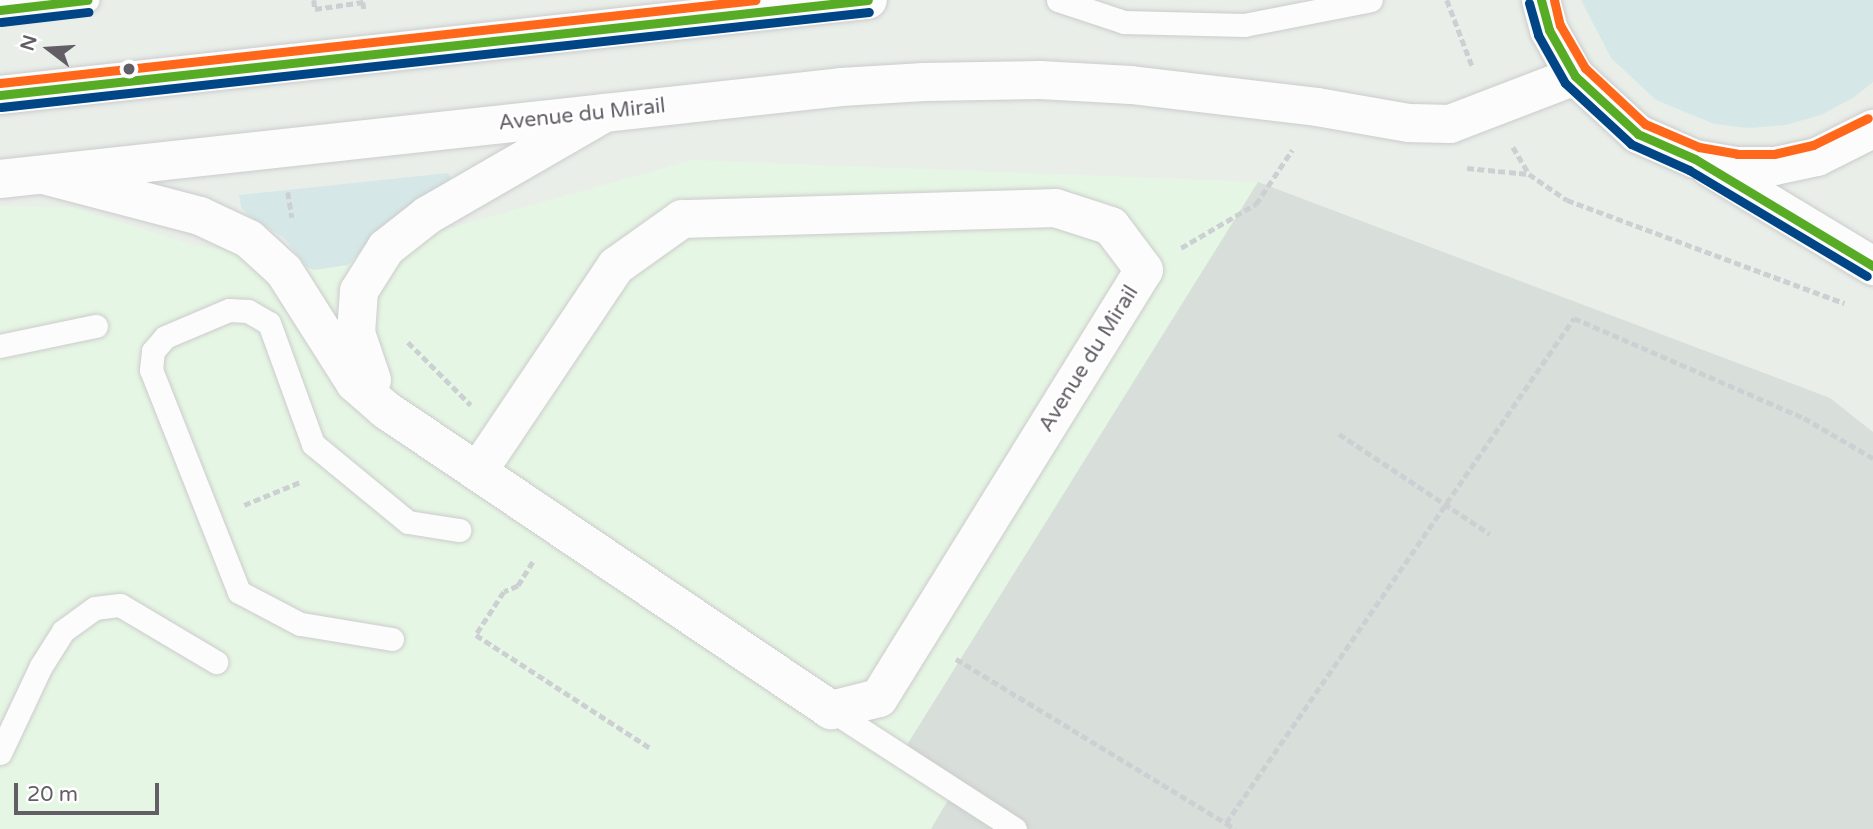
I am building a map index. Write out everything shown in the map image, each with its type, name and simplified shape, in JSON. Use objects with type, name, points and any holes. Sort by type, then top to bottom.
[{"type":"main road","points":[[0,95],[868,0]]},
{"type":"main road","points":[[1541,0],[1549,30],[1575,76],[1638,134],[1695,159],[1873,266]]},
{"type":"main road","name":"Avenue du Mirail","points":[[0,180],[841,87],[1040,80],[1229,95],[1409,123],[1450,124],[1575,76]]},
{"type":"main road","points":[[386,410],[367,370],[356,333],[359,291],[386,248],[428,215],[605,113]]},
{"type":"main road","points":[[1695,159],[1735,166],[1775,166],[1817,157],[1873,129]]},
{"type":"main road","points":[[44,175],[200,216],[249,239],[284,271],[355,383],[386,410],[479,470],[600,557],[831,710]]},
{"type":"main road","name":"Avenue du Mirail","points":[[479,470],[616,266],[682,219],[1055,208],[1111,226],[1144,270],[879,698],[831,710]]},
{"type":"lane","points":[[0,10],[87,0]]},
{"type":"lane","points":[[1058,0],[1124,22],[1244,25],[1371,0]]},
{"type":"lane","points":[[392,639],[300,624],[239,593],[150,370],[153,351],[165,337],[229,310],[248,311],[269,323],[313,444],[408,522],[459,530]]},
{"type":"lane","points":[[0,346],[96,326]]},
{"type":"lane","points":[[0,753],[41,666],[63,631],[95,608],[120,605],[216,662]]},
{"type":"lane","points":[[831,710],[1016,829]]},
{"type":"path","points":[[1447,0],[1490,109],[1529,174],[1567,200],[1852,306]]},
{"type":"path","points":[[1144,270],[1256,204],[1292,149]]},
{"type":"path","points":[[1226,823],[1574,318],[1804,418],[1873,458]]},
{"type":"path","points":[[1339,434],[1490,534]]},
{"type":"path","points":[[248,514],[244,504],[311,478]]},
{"type":"path","points":[[926,622],[959,662],[1235,829]]},
{"type":"shaded area","points":[[1581,0],[1873,0],[1873,82],[1853,98],[1821,115],[1786,125],[1749,128],[1714,124],[1656,100],[1611,58]]},
{"type":"shaded area","points":[[693,160],[1258,182],[895,765],[949,800],[931,829],[0,829],[0,206],[71,207],[197,246],[328,262]]},
{"type":"shaded area","points":[[448,173],[454,183],[377,233],[348,265],[314,270],[307,267],[284,238],[248,215],[241,207],[239,195]]},
{"type":"shaded area","points":[[1258,182],[1830,398],[1873,432],[1873,829],[931,829],[948,800],[895,764]]},
{"type":"transit line","points":[[0,10],[87,0]]},
{"type":"transit line","points":[[0,83],[755,0]]},
{"type":"transit line","points":[[0,95],[868,0]]},
{"type":"transit line","points":[[1541,0],[1549,30],[1575,76],[1638,134],[1695,159],[1873,266]]},
{"type":"transit line","points":[[1554,0],[1560,25],[1585,68],[1645,124],[1699,147],[1737,154],[1774,154],[1813,145],[1868,118]]},
{"type":"transit line","points":[[1529,3],[1538,35],[1565,83],[1631,144],[1689,170],[1867,276]]},
{"type":"transit line","points":[[1,22],[88,12]]},
{"type":"transit line","points":[[1,107],[869,12]]}]
